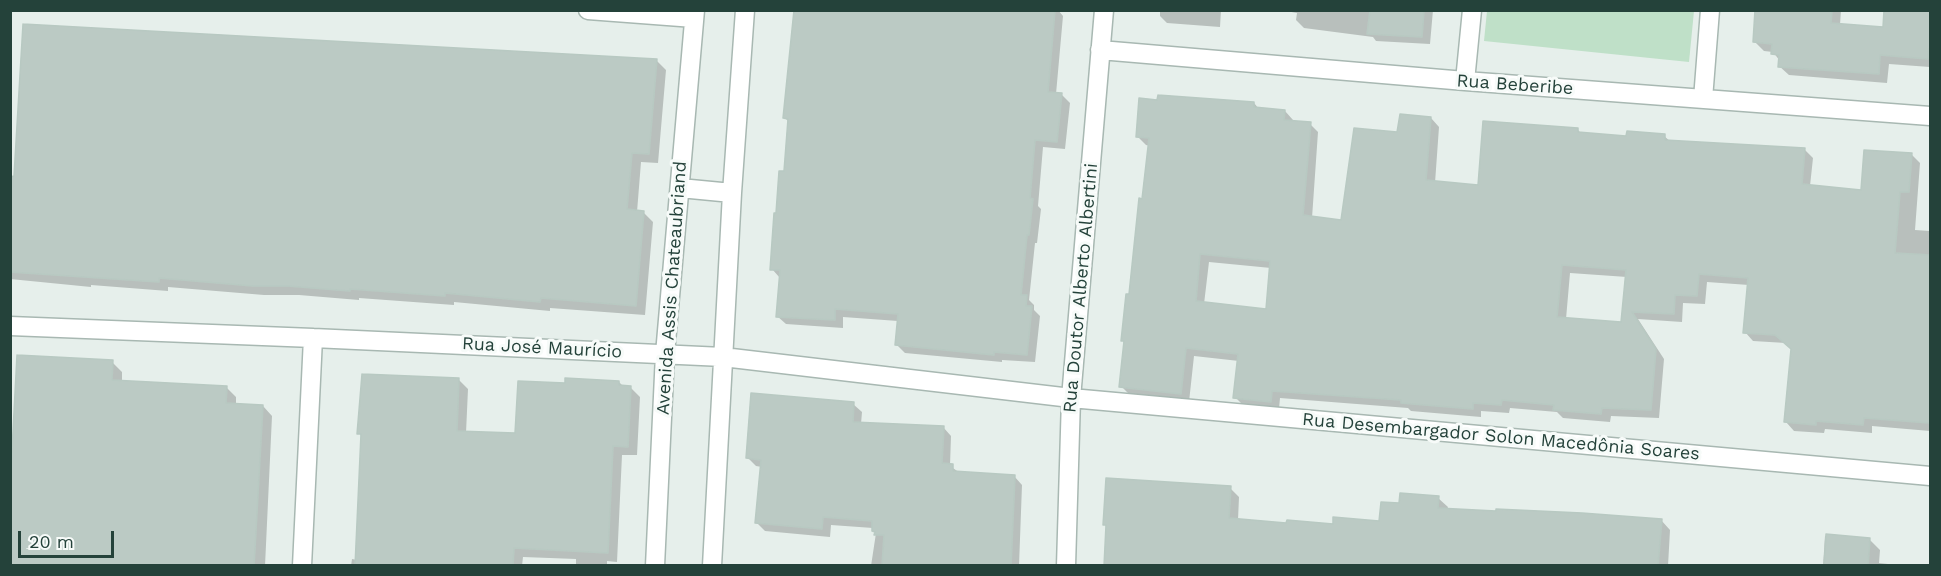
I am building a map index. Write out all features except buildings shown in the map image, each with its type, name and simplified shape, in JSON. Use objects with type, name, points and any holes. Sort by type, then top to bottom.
[{"type":"street","points":[[588,10],[694,14]]},
{"type":"street","points":[[712,566],[732,193],[745,10]]},
{"type":"street","name":"Rua Doutor Alberto Albertini","points":[[1066,566],[1071,398],[1104,10]]},
{"type":"street","points":[[1465,81],[1472,10]]},
{"type":"street","points":[[1703,99],[1710,10]]},
{"type":"street","name":"Avenida Assis Chateaubriand","points":[[655,566],[665,354],[694,14]]},
{"type":"street","name":"Rua Beberibe","points":[[1100,50],[1465,81],[1930,116]]},
{"type":"street","points":[[680,188],[732,193]]},
{"type":"street","name":"Rua José Maurício","points":[[10,326],[723,357],[1071,398]]},
{"type":"street","points":[[302,566],[313,338]]},
{"type":"street","name":"Rua Desembargador Solon Macedônia Soares","points":[[1071,398],[1930,476]]},
{"type":"green space","points":[[1487,11],[1694,11],[1689,62],[1484,41]]}]
